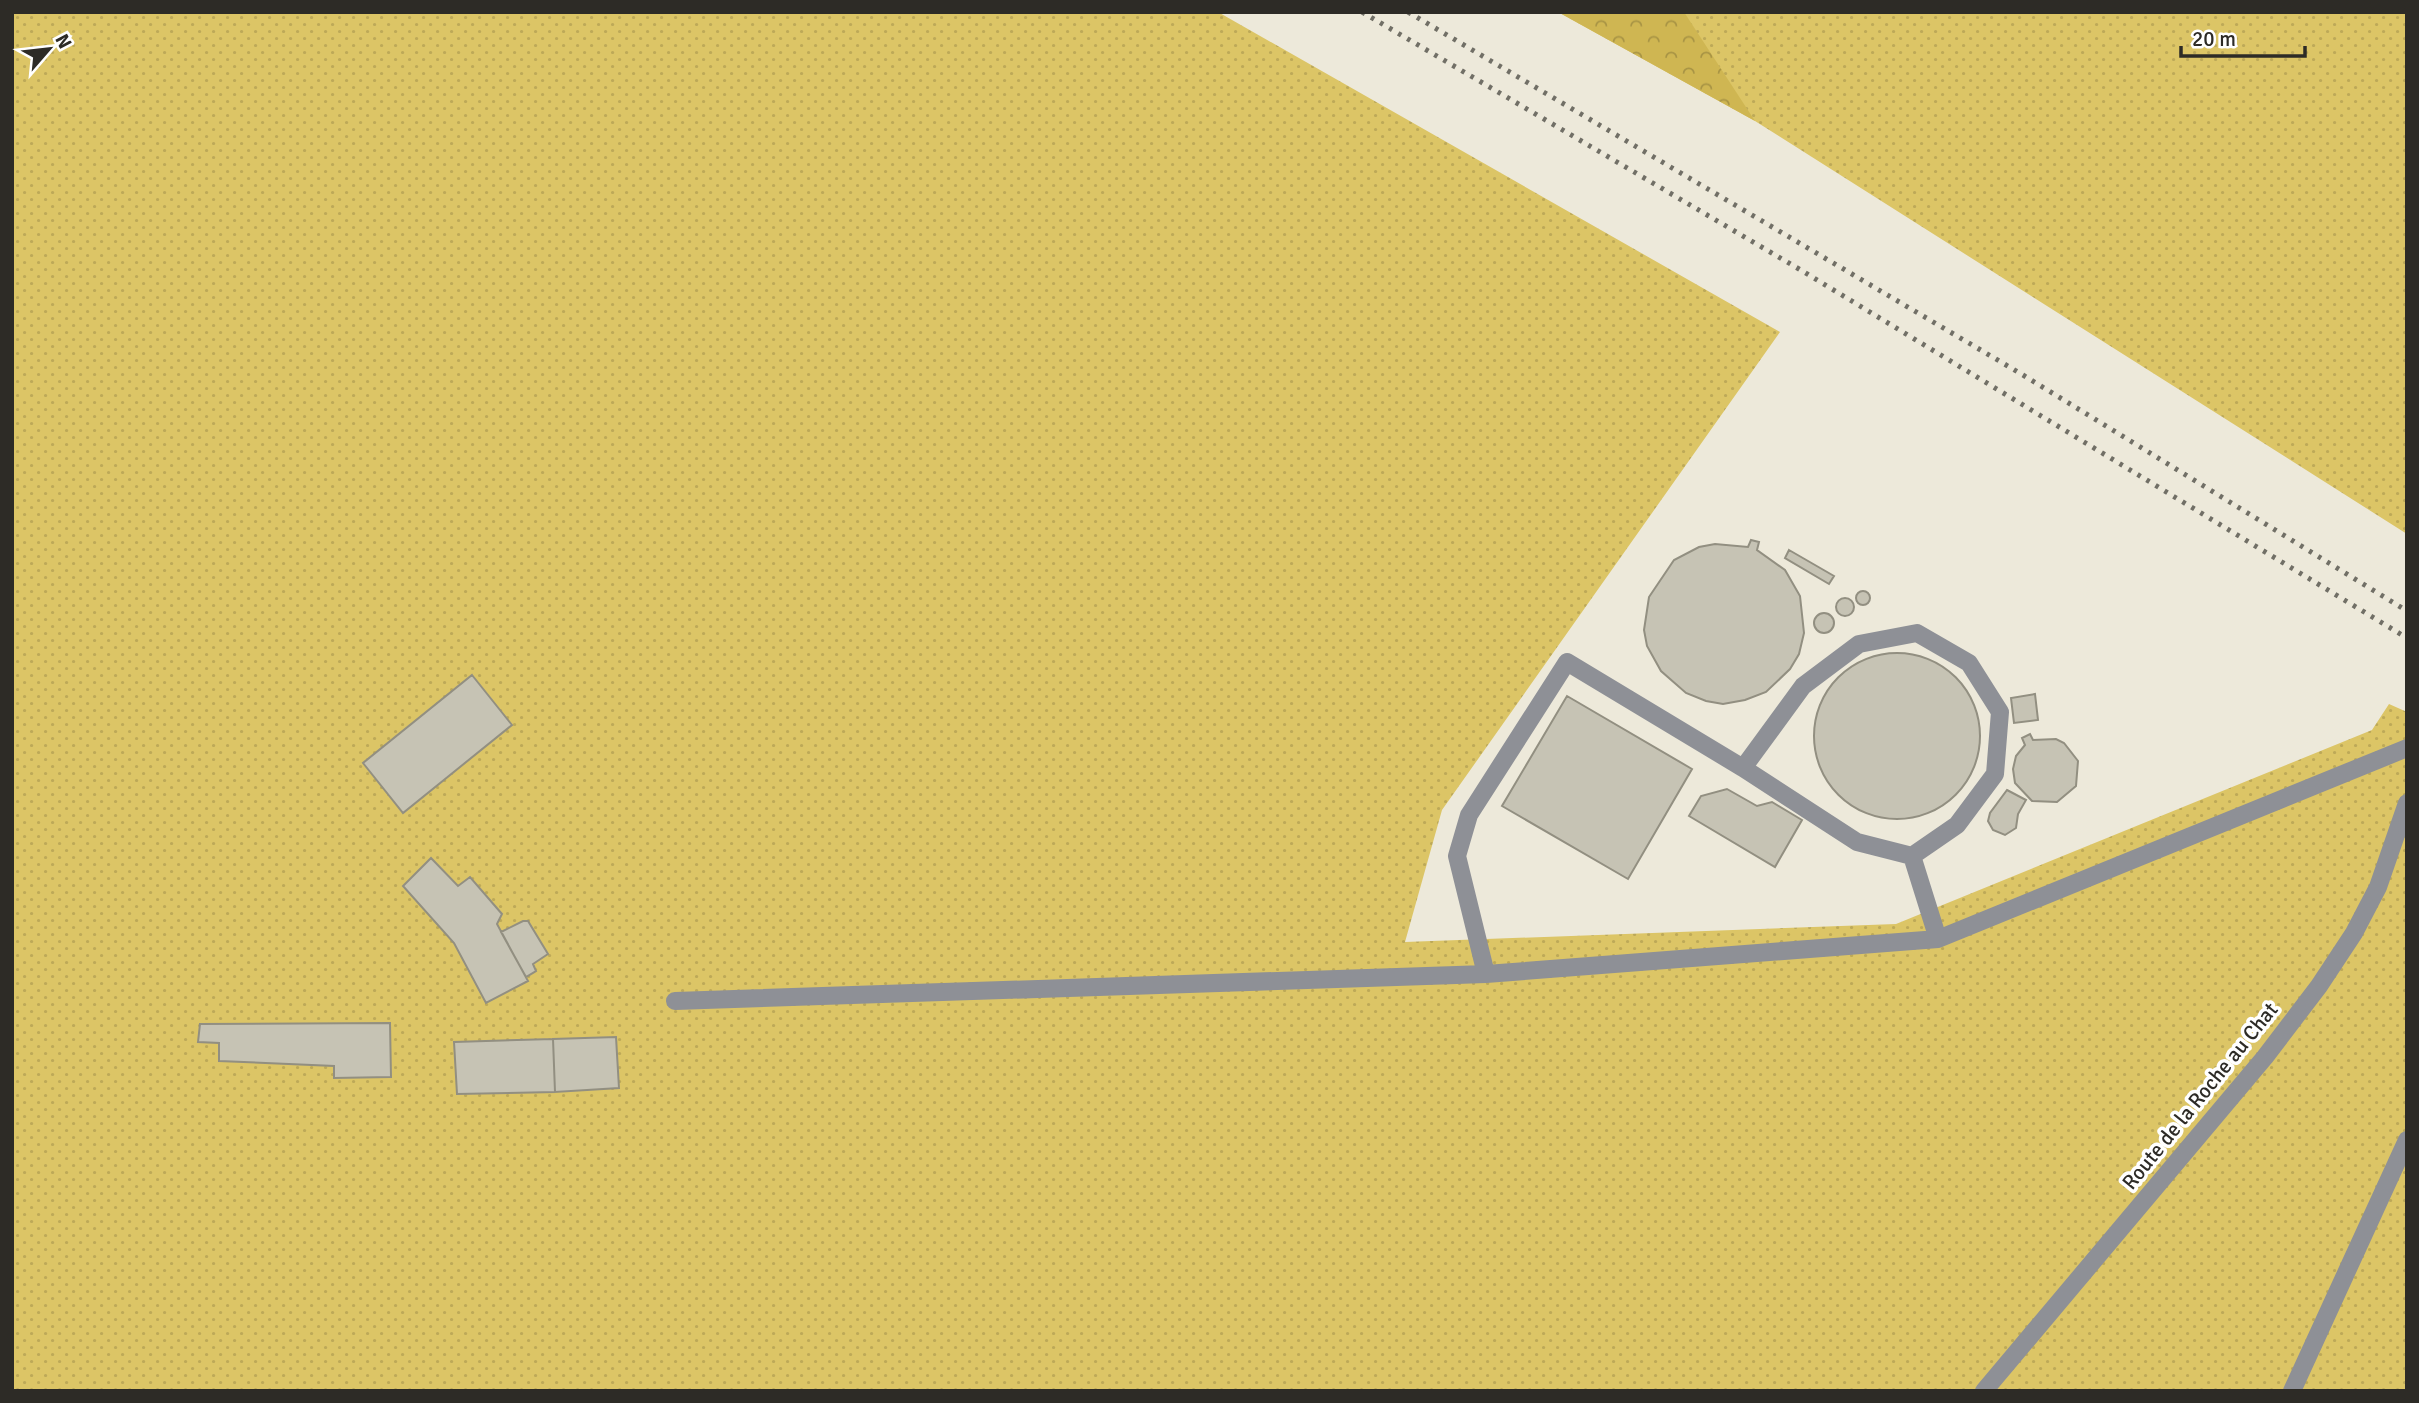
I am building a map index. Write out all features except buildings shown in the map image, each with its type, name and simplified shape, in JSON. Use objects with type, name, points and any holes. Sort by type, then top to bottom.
[{"type":"street","points":[[1486,974],[1457,856],[1469,816],[1567,662],[1743,768],[1857,842],[1912,856],[1957,825],[1995,774],[2000,712],[1969,663],[1917,633],[1859,644],[1803,686],[1743,768]]},
{"type":"street","points":[[675,1001],[1486,974],[1938,939],[2407,748]]},
{"type":"street","name":"Route de la Roche au Chat","points":[[1984,1391],[2265,1057],[2319,986],[2354,933],[2378,887],[2407,803]]},
{"type":"street","points":[[1912,856],[1938,939]]},
{"type":"street","points":[[2292,1391],[2407,1140]]},
{"type":"shaded area","points":[[12,12],[1218,12],[1780,332],[1442,810],[1405,942],[1896,924],[2372,730],[2389,704],[2407,712],[2407,1391],[12,1391]]},
{"type":"shaded area","points":[[1558,12],[2407,12],[2407,534],[1755,121]]},
{"type":"green space","points":[[1558,12],[1684,12],[1755,121]]},
{"type":"railway","points":[[1362,12],[1799,269],[2407,638]]},
{"type":"railway","points":[[1408,12],[2023,375],[2407,611]]}]
